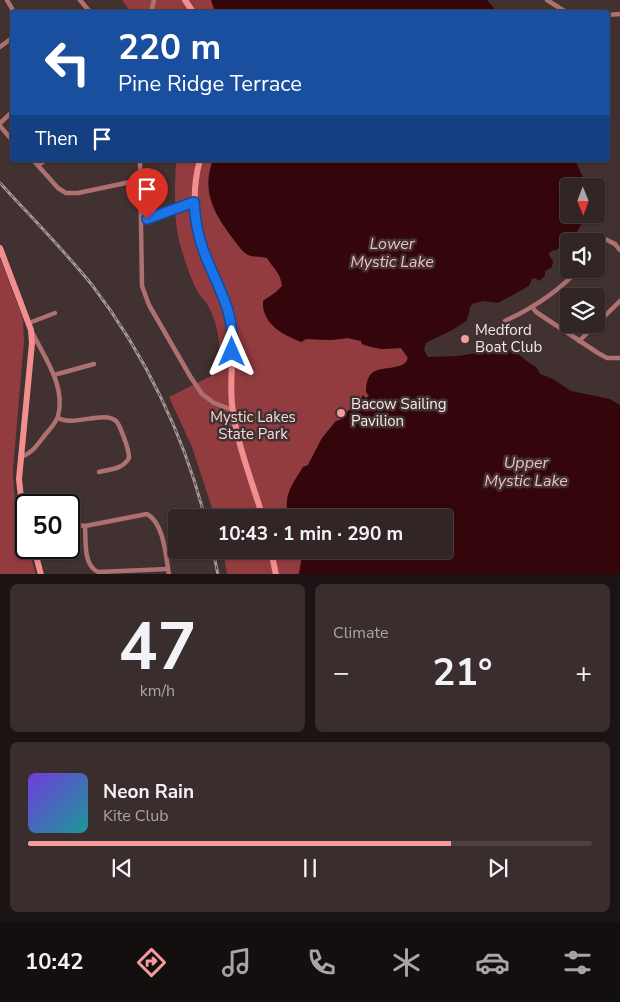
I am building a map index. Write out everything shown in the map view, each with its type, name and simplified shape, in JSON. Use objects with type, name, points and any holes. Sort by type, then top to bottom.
[{"type":"main road","points":[[200,162],[194,202],[200,241],[230,314],[233,336],[230,379],[233,410],[260,509]]},
{"type":"main road","points":[[0,248],[30,327],[32,343],[20,457],[20,494]]},
{"type":"main road","points":[[37,559],[41,574]]},
{"type":"main road","points":[[274,559],[276,574]]},
{"type":"street","points":[[80,0],[88,10]]},
{"type":"street","points":[[547,0],[563,10]]},
{"type":"street","points":[[10,114],[0,124],[10,137]]},
{"type":"street","points":[[35,162],[58,188],[66,192],[78,193],[140,180]]},
{"type":"street","points":[[38,165],[43,162]]},
{"type":"street","points":[[140,162],[142,286],[150,305],[202,394],[214,403],[233,410]]},
{"type":"street","points":[[141,219],[153,217],[194,202]]},
{"type":"street","points":[[605,239],[615,244],[620,250]]},
{"type":"street","points":[[505,321],[533,308],[570,278]]},
{"type":"street","points":[[579,341],[620,301]]},
{"type":"street","points":[[533,308],[536,312],[607,358],[620,358]]},
{"type":"street","points":[[20,457],[29,454],[58,418],[59,389],[30,327],[55,313]]},
{"type":"street","points":[[54,375],[94,364]]},
{"type":"street","points":[[58,418],[71,422],[107,418],[115,420],[126,442],[130,458],[125,465],[99,472]]},
{"type":"street","points":[[80,525],[85,526],[136,515],[147,514],[154,517],[165,548],[168,572],[98,572],[91,569],[88,562],[85,526]]},
{"type":"green space","points":[[122,0],[211,0],[214,10],[130,10]]},
{"type":"green space","name":"Mystic Lakes State Park","points":[[176,162],[212,162],[208,181],[209,191],[214,210],[219,219],[243,250],[252,256],[267,258],[280,278],[282,286],[263,301],[266,316],[275,327],[301,342],[306,339],[348,338],[361,341],[362,344],[371,347],[382,349],[401,348],[407,356],[407,362],[375,372],[368,382],[366,392],[369,396],[366,398],[363,396],[362,399],[356,402],[322,438],[308,465],[303,467],[290,490],[287,509],[212,509],[192,447],[169,397],[217,373],[219,357],[215,321],[207,304],[193,283],[180,244],[176,224]]},
{"type":"green space","points":[[0,258],[23,319],[24,341],[13,469],[15,559],[31,559],[36,574],[0,574]]},
{"type":"green space","points":[[224,559],[302,559],[299,574],[227,574]]},
{"type":"water","points":[[211,0],[487,0],[495,10],[214,10]]},
{"type":"water","points":[[212,162],[576,162],[583,178],[560,178],[560,223],[582,223],[576,233],[560,233],[560,247],[550,252],[549,255],[553,261],[552,267],[545,271],[545,276],[539,281],[536,278],[532,279],[529,286],[498,303],[483,301],[472,304],[466,321],[426,343],[424,350],[428,357],[458,356],[506,348],[516,352],[536,367],[540,374],[553,379],[571,391],[610,399],[620,405],[620,574],[299,574],[302,559],[453,559],[453,509],[287,509],[290,490],[303,467],[308,465],[322,438],[336,421],[340,420],[356,402],[362,399],[362,395],[366,398],[369,396],[366,392],[367,384],[372,373],[381,369],[402,365],[408,358],[401,348],[382,349],[371,347],[362,344],[361,341],[348,338],[332,340],[306,339],[301,342],[274,327],[266,316],[263,301],[282,286],[280,278],[267,258],[248,255],[234,240],[212,203],[209,193]]},
{"type":"railway","points":[[0,183],[92,285],[129,338],[174,426],[186,456],[202,509]]},
{"type":"railway","points":[[215,559],[218,574]]},
{"type":"place","name":"Medford Boat Club","points":[[465,339]]},
{"type":"place","name":"Bacow Sailing Pavilion","points":[[341,413]]},
{"type":"route","points":[[147,219],[194,202],[200,241],[230,314],[233,336],[232,352]]},
{"type":"water label","name":"Lower Mystic Lake","points":[[392,253]]},
{"type":"water label","name":"Upper Mystic Lake","points":[[526,472]]}]
